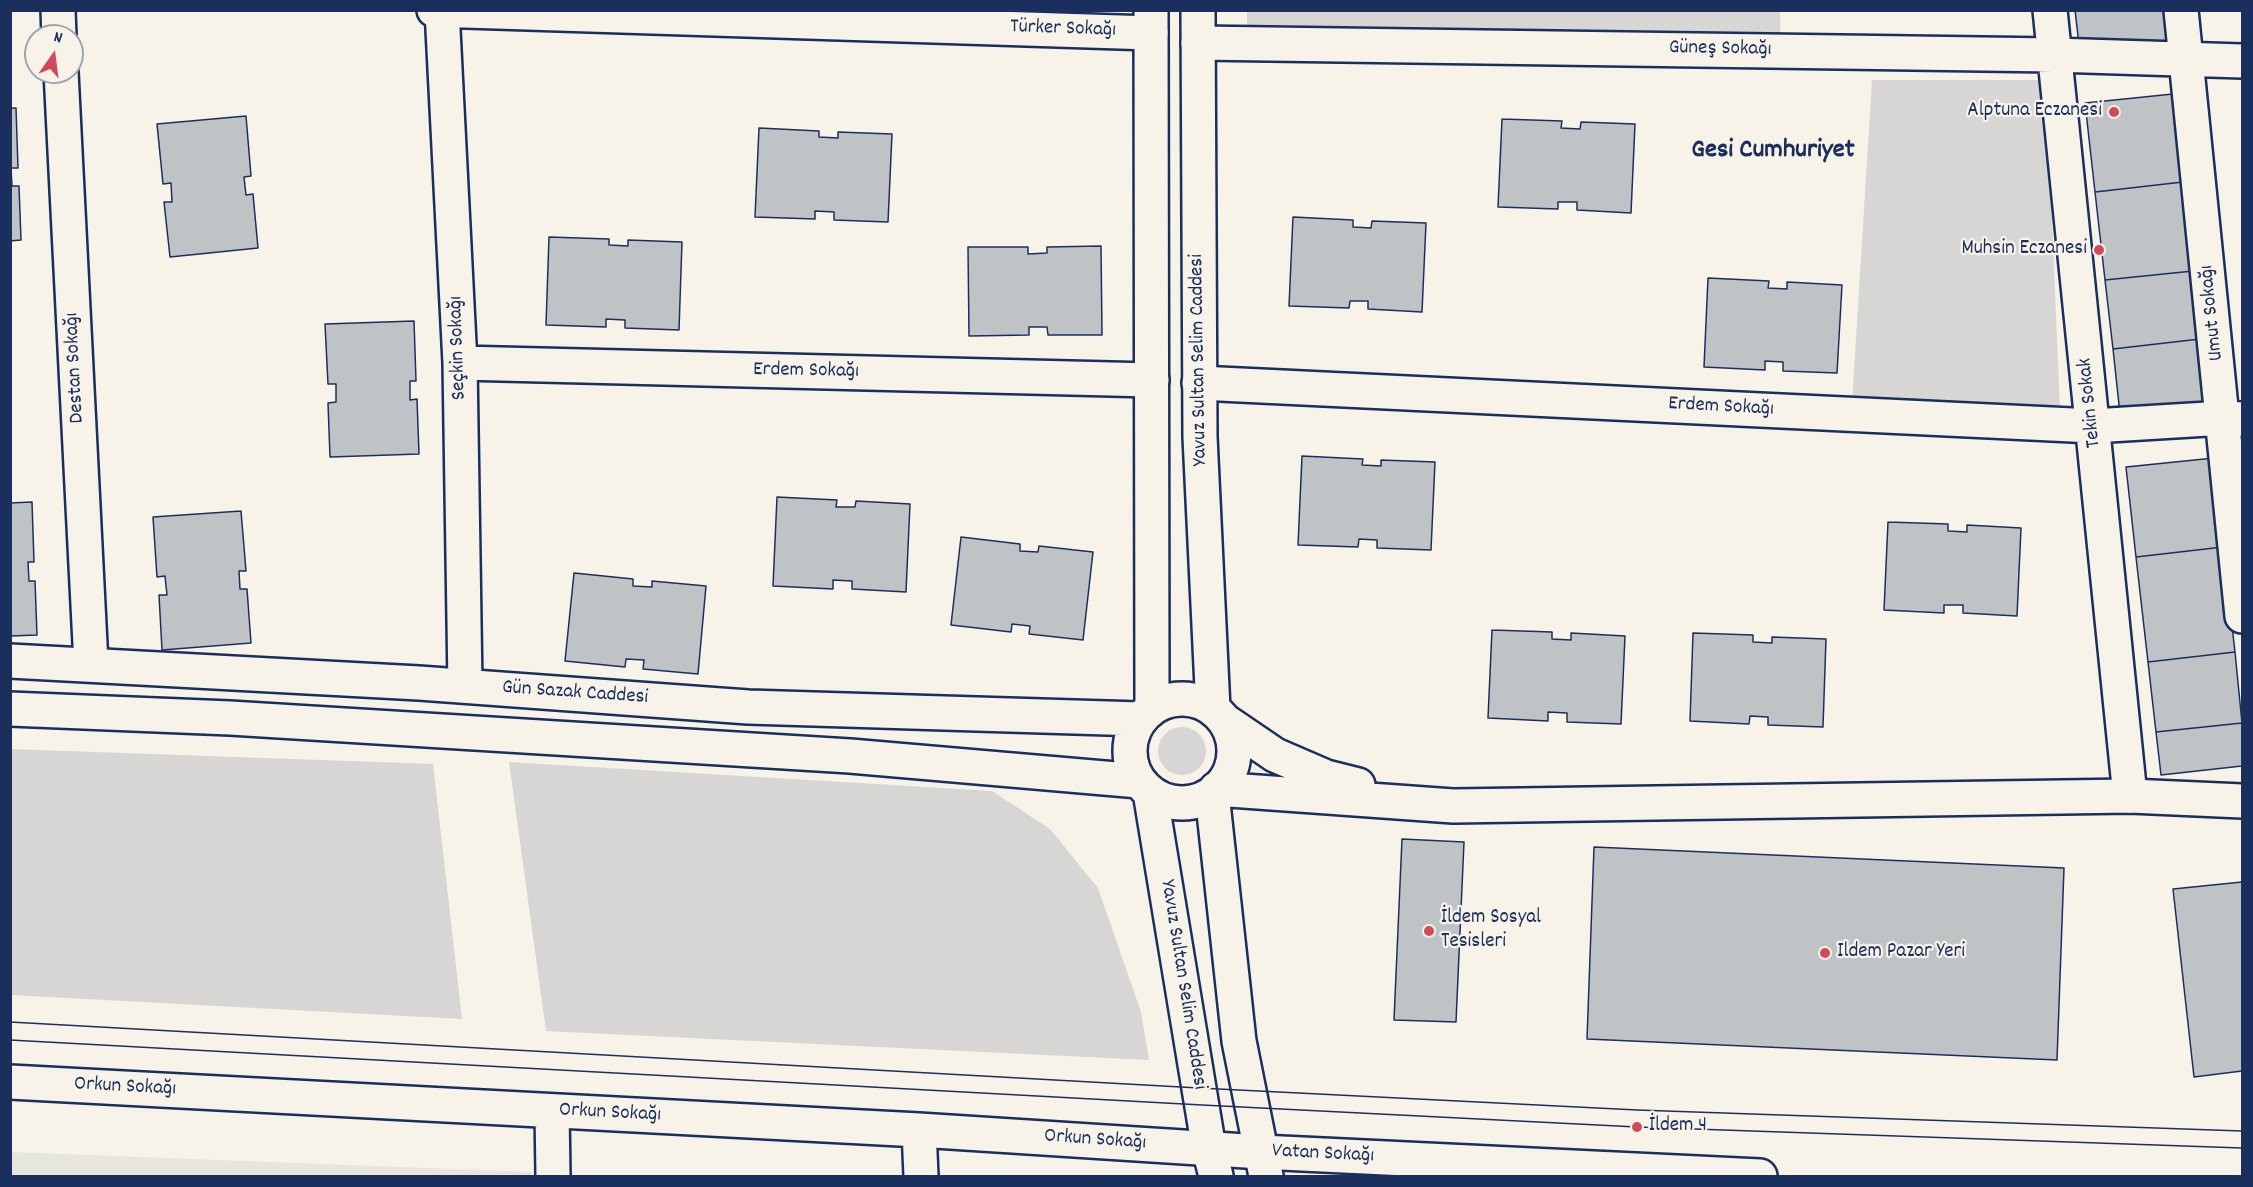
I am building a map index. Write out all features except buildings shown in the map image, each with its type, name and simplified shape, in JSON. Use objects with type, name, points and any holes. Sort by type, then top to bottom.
[{"type":"street","name":"Türker Sokağı","points":[[434,10],[1151,22]]},
{"type":"street","name":"Yavuz Sultan Selim Caddesi","points":[[1198,10],[1200,437],[1219,715]]},
{"type":"street","name":"Tekin Sokak","points":[[2050,10],[2130,796]]},
{"type":"street","name":"Umut Sokağı","points":[[2181,10],[2233,418],[2242,616]]},
{"type":"street","name":"Seçkin Sokağı","points":[[442,11],[460,363],[465,686]]},
{"type":"street","points":[[1146,714],[1152,380],[1151,22]]},
{"type":"street","name":"Güneş Sokağı","points":[[1198,43],[2054,55],[2242,62]]},
{"type":"street","name":"Destan Sokağı","points":[[62,84],[91,664]]},
{"type":"street","name":"Erdem Sokağı","points":[[460,363],[1152,380]]},
{"type":"street","name":"Erdem Sokağı","points":[[1199,382],[2093,426],[2233,418]]},
{"type":"street","name":"Gün Sazak Caddesi","points":[[10,661],[465,686],[748,707],[1146,714]]},
{"type":"street","points":[[1219,715],[1232,736],[1234,752],[1232,768],[1224,782],[1214,792],[1197,801],[1181,803],[1165,800],[1145,787],[1131,766],[1129,750],[1132,734],[1146,714],[1166,701],[1183,698],[1199,701],[1219,715],[1275,755],[1326,777],[1454,806]]},
{"type":"street","points":[[10,709],[230,718],[850,756],[1145,787]]},
{"type":"street","name":"Yavuz Sultan Selim Caddesi","points":[[1145,787],[1213,1162]]},
{"type":"street","points":[[1214,792],[1454,806],[2130,796],[2242,801]]},
{"type":"street","points":[[1214,792],[1239,1041],[1263,1164]]},
{"type":"street","name":"Orkun Sokağı","points":[[10,1082],[919,1130],[1213,1162]]},
{"type":"street","points":[[552,1111],[553,1176]]},
{"type":"street","points":[[919,1130],[921,1176]]},
{"type":"street","name":"Vatan Sokağı","points":[[1213,1162],[1760,1176]]},
{"type":"shaded area","points":[[1247,11],[1780,11],[1781,55],[1247,41]]},
{"type":"shaded area","points":[[1872,80],[2046,80],[2060,408],[1852,403]]},
{"type":"shaded area","points":[[1177,727],[1187,727],[1199,734],[1206,746],[1206,756],[1199,768],[1187,775],[1177,775],[1162,764],[1158,756],[1158,746],[1169,731]]},
{"type":"shaded area","points":[[11,749],[433,764],[462,1019],[11,995]]},
{"type":"shaded area","points":[[509,762],[992,791],[1050,829],[1098,888],[1141,1012],[1149,1060],[546,1031]]},
{"type":"shaded area","points":[[11,1152],[531,1172],[531,1176],[11,1176]]},
{"type":"tram line","points":[[10,1022],[1637,1110],[2242,1131]]},
{"type":"tram line","points":[[10,1040],[1637,1127],[2242,1148]]},
{"type":"place","name":"Alptuna Eczanesi","points":[[2114,112]]},
{"type":"place","name":"Muhsin Eczanesi","points":[[2099,250]]},
{"type":"place","name":"İldem Sosyal Tesisleri","points":[[1429,931]]},
{"type":"place","name":"Ildem Pazar Yeri","points":[[1825,953]]},
{"type":"place","name":"İldem 4","points":[[1637,1127]]},
{"type":"district","name":"Gesi Cumhuriyet","points":[[1773,152]]}]
